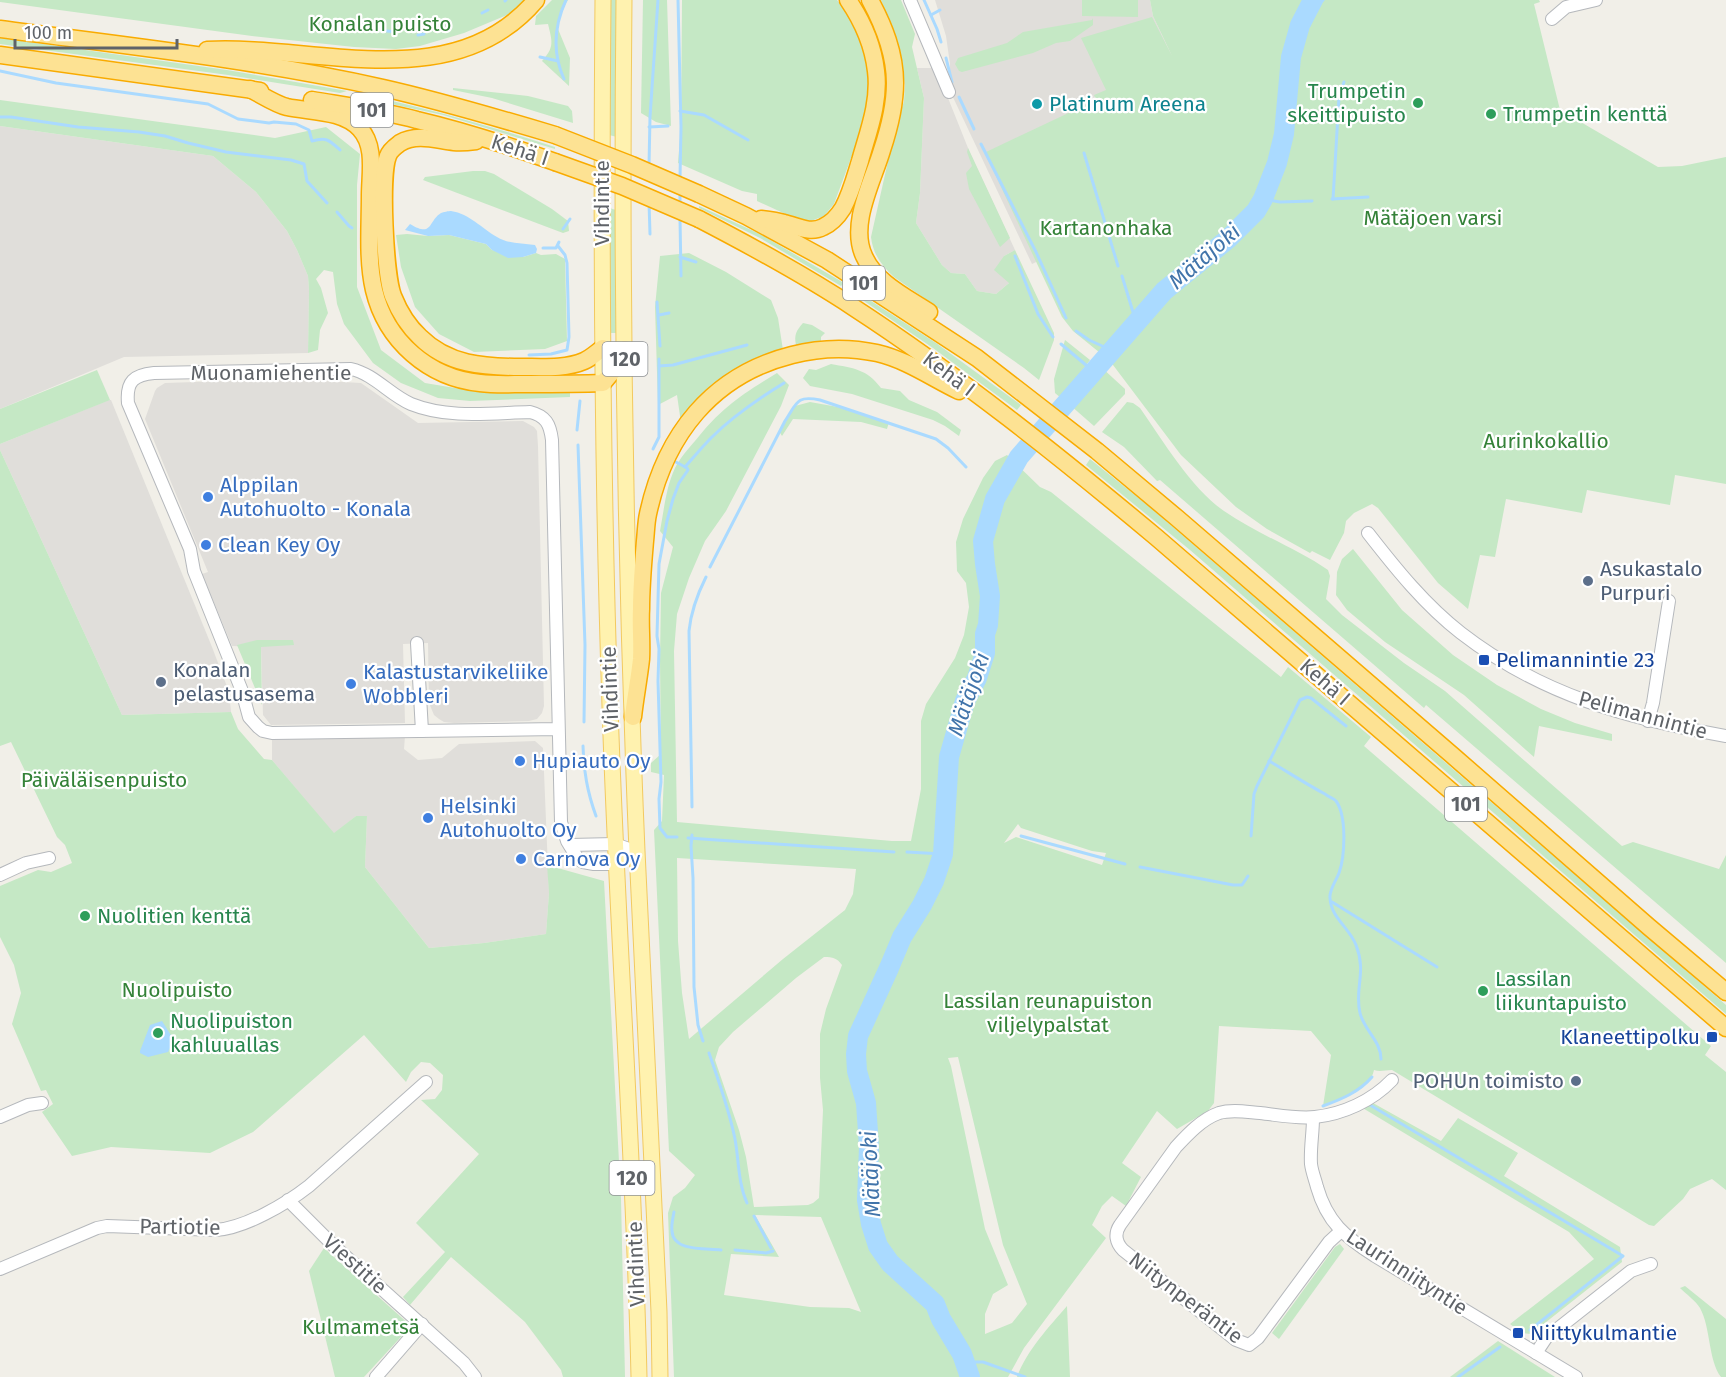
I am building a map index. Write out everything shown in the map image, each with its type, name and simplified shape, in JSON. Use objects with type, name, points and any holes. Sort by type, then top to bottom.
[{"type":"highway","points":[[176,52],[232,48],[396,60],[445,54],[482,42],[519,17],[536,0]]},
{"type":"highway","points":[[746,216],[813,230],[822,228],[831,222],[846,201],[872,118],[877,85],[870,42],[848,0]]},
{"type":"highway","points":[[870,0],[888,38],[895,82],[889,126],[859,223],[861,249],[868,264],[882,280],[952,328],[977,358]]},
{"type":"highway","name":"Kehä I","points":[[0,28],[176,52],[383,88],[434,100],[555,135],[632,165],[746,216],[827,260],[977,358],[1097,451],[1263,591],[1726,992]]},
{"type":"highway","name":"Kehä I","points":[[0,55],[250,89],[381,111],[492,141],[622,186],[699,219],[752,246],[852,306],[922,354],[1011,419],[1079,473],[1726,1028]]},
{"type":"highway","points":[[250,89],[285,106],[341,117],[355,124],[364,134],[370,151],[370,244],[374,289],[384,320],[411,354],[425,364],[460,380],[481,384],[603,383],[613,371],[625,349]]},
{"type":"highway","points":[[492,141],[456,142],[424,138],[408,139],[395,147],[388,155],[384,187],[387,272],[397,306],[408,324],[422,339],[446,356],[460,362],[505,367],[549,367],[587,360],[603,348]]},
{"type":"highway","points":[[633,717],[640,659],[642,572],[647,516],[660,471],[676,440],[698,410],[726,385],[741,375],[776,359],[822,350],[859,350],[878,353],[918,369],[993,407]]},
{"type":"main road","name":"Vihdintie","points":[[603,0],[603,383],[610,704],[634,1209],[639,1377]]},
{"type":"main road","name":"Vihdintie","points":[[624,0],[625,349],[633,717],[660,1377]]},
{"type":"street","points":[[910,0],[950,92]]},
{"type":"street","points":[[1552,20],[1566,7],[1596,0]]},
{"type":"street","name":"Muonamiehentie","points":[[422,731],[272,733],[263,731],[253,723],[194,571],[190,549],[128,403],[128,390],[132,380],[138,376],[154,373],[351,369],[368,376],[396,396],[426,409],[460,413],[530,412],[546,420],[552,440],[561,822],[563,833],[570,846]]},
{"type":"street","name":"Pelimannintie","points":[[1368,533],[1408,582],[1432,606],[1461,632],[1524,674],[1569,695],[1648,721],[1726,736]]},
{"type":"street","points":[[1648,721],[1653,703],[1669,601]]},
{"type":"street","points":[[417,643],[422,731],[558,729]]},
{"type":"street","points":[[615,844],[637,852],[616,864],[594,864],[578,859],[570,846],[615,844]]},
{"type":"street","points":[[0,875],[26,863],[49,858]]},
{"type":"street","name":"Niitynperäntie","points":[[1341,1231],[1329,1242],[1258,1338],[1249,1345],[1236,1340],[1123,1250],[1116,1240],[1120,1225],[1176,1147],[1186,1136],[1211,1117],[1233,1111],[1313,1118],[1338,1112],[1368,1100],[1383,1090],[1392,1080]]},
{"type":"street","name":"Partiotie","points":[[0,1269],[97,1228],[116,1225],[225,1230],[245,1224],[309,1186],[426,1083]]},
{"type":"street","points":[[0,1117],[28,1105],[42,1103]]},
{"type":"street","name":"Laurinniityntie","points":[[1313,1118],[1311,1166],[1320,1197],[1331,1220],[1341,1231],[1375,1256],[1576,1377]]},
{"type":"street","name":"Viestitie","points":[[288,1200],[333,1245],[464,1363],[475,1377]]},
{"type":"street","points":[[1536,1353],[1546,1338],[1631,1271],[1651,1263]]},
{"type":"street","points":[[376,1377],[422,1324]]},
{"type":"shaded area","points":[[935,0],[1150,0],[1153,16],[1194,103],[1158,205],[1032,264],[950,91],[950,64],[946,36]]},
{"type":"shaded area","points":[[917,68],[936,68],[968,148],[1015,250],[1004,256],[1010,282],[996,294],[977,291],[965,274],[951,273],[942,265],[916,223],[920,193],[924,98]]},
{"type":"shaded area","points":[[0,126],[213,156],[256,192],[287,231],[297,250],[308,276],[308,353],[124,357],[0,409]]},
{"type":"shaded area","points":[[288,379],[361,383],[418,423],[523,421],[537,431],[544,706],[537,719],[454,723],[439,719],[434,715],[429,703],[428,643],[403,644],[405,723],[271,725],[263,715],[261,647],[232,646],[202,574],[208,572],[145,419],[155,391],[165,383]]},
{"type":"shaded area","points":[[111,400],[212,647],[229,692],[231,712],[122,715],[0,450],[0,444]]},
{"type":"shaded area","points":[[272,736],[405,736],[404,749],[418,760],[442,758],[459,744],[535,741],[543,748],[549,893],[546,934],[429,948],[365,867],[367,816],[356,816],[334,834],[272,760]]},
{"type":"green space","name":"Konalan puisto","points":[[0,0],[527,0],[514,12],[464,33],[420,46],[396,49],[252,36],[0,2]]},
{"type":"green space","points":[[552,0],[568,0],[560,12],[558,29],[570,58],[569,86],[542,61],[551,48],[551,39],[548,24],[535,25],[536,16]]},
{"type":"green space","points":[[610,0],[617,0],[617,137],[609,135]]},
{"type":"green space","points":[[643,0],[667,0],[671,126],[656,122],[641,113]]},
{"type":"green space","points":[[682,0],[837,0],[859,29],[868,64],[868,100],[857,142],[834,204],[824,216],[811,221],[792,217],[757,201],[757,194],[742,191],[678,163],[681,125]]},
{"type":"green space","points":[[881,0],[901,0],[915,34],[912,47],[924,98],[920,193],[916,223],[942,265],[951,273],[965,274],[977,291],[996,294],[1009,283],[994,270],[1004,256],[1015,250],[1054,333],[1054,340],[1039,380],[894,277],[876,254],[871,237],[904,101],[905,85],[897,39]]},
{"type":"green space","points":[[1082,0],[1138,0],[1138,17],[1082,16]]},
{"type":"green space","points":[[1150,0],[1539,0],[1540,2],[1534,4],[1560,110],[1658,167],[1682,166],[1726,157],[1726,484],[1675,475],[1670,505],[1587,490],[1582,513],[1506,499],[1495,557],[1480,555],[1468,609],[1438,583],[1378,508],[1372,504],[1354,513],[1346,521],[1344,533],[1330,560],[1312,551],[1310,553],[1267,529],[1236,507],[1181,455],[1110,361],[1073,331],[1062,317],[986,152],[1096,100],[1094,95],[1106,90],[1081,38],[1152,17],[1172,56],[1153,16]]},
{"type":"green space","points":[[1093,18],[1093,25],[1070,41],[1056,43],[1033,53],[962,72],[955,64],[958,58],[1007,43],[1023,32]]},
{"type":"green space","points":[[0,38],[227,70],[347,91],[340,93],[228,75],[0,44]]},
{"type":"green space","points":[[453,88],[528,96],[568,106],[572,111],[573,123],[492,98],[453,90]]},
{"type":"green space","points":[[371,96],[486,126],[555,147],[555,149],[443,115],[368,99]]},
{"type":"green space","points":[[0,100],[275,138],[326,127],[360,154],[357,185],[357,287],[381,350],[425,383],[479,392],[567,392],[570,393],[570,397],[470,401],[438,398],[401,383],[373,363],[344,324],[337,304],[333,272],[324,270],[316,279],[328,313],[320,330],[318,350],[308,353],[308,276],[297,250],[287,231],[256,192],[213,156],[0,126]]},
{"type":"green space","points":[[968,148],[1010,238],[1000,247],[969,189],[966,173],[972,166],[967,152]]},
{"type":"green space","points":[[473,171],[494,174],[552,209],[568,221],[569,231],[563,233],[423,180],[425,177]]},
{"type":"green space","points":[[699,206],[760,234],[844,283],[841,286],[760,238]]},
{"type":"green space","points":[[609,208],[616,210],[617,333],[610,333]]},
{"type":"green space","points":[[396,235],[449,235],[486,244],[492,250],[523,257],[536,253],[556,254],[565,259],[567,341],[545,349],[474,352],[439,334],[415,307],[401,267]]},
{"type":"green space","points":[[689,253],[726,272],[771,300],[778,318],[783,350],[681,423],[677,395],[658,405],[655,307],[660,256]]},
{"type":"green space","points":[[861,299],[871,301],[936,343],[1021,405],[1017,410],[933,348]]},
{"type":"green space","points":[[803,323],[812,325],[825,333],[821,341],[815,344],[796,345],[796,333]]},
{"type":"green space","points":[[1065,340],[1090,360],[1061,398],[1055,393],[1054,379]]},
{"type":"green space","points":[[831,364],[859,370],[881,388],[900,391],[909,400],[937,412],[961,430],[959,436],[933,420],[852,394],[810,386],[803,378],[809,369],[816,370]]},
{"type":"green space","points":[[1101,367],[1125,389],[1125,394],[1094,426],[1070,405]]},
{"type":"green space","points":[[97,370],[110,400],[0,444],[0,409]]},
{"type":"green space","name":"Lassilan reunapuiston viljelypalstat","points":[[777,373],[789,385],[781,406],[726,511],[705,541],[677,614],[674,651],[677,822],[911,841],[921,789],[921,721],[926,704],[955,658],[964,635],[969,607],[966,583],[957,571],[956,542],[963,519],[983,478],[995,461],[1007,455],[1040,487],[1051,492],[1281,677],[1288,667],[1371,737],[1364,746],[1711,1046],[1705,1055],[1726,1072],[1726,1190],[1712,1179],[1690,1189],[1683,1199],[1654,1226],[1649,1225],[1392,1070],[1374,1070],[1361,1089],[1323,1106],[1331,1055],[1311,1031],[1219,1026],[1214,1103],[1208,1111],[1177,1129],[1157,1111],[1122,1163],[1141,1177],[1126,1206],[1112,1196],[1102,1206],[1092,1225],[1106,1238],[1024,1348],[1008,1377],[674,1377],[668,1213],[673,1197],[685,1188],[695,1175],[669,1151],[654,830],[662,821],[664,775],[651,772],[651,763],[661,754],[661,593],[673,547],[660,531],[669,483],[682,457],[723,411]],"holes":[[[1018,824],[1021,828],[1092,851],[1106,853],[1102,865],[1016,837],[1004,843]],[[677,858],[856,869],[853,894],[845,910],[689,1039],[682,993],[678,941]],[[824,957],[834,958],[842,965],[826,1009],[820,1034],[823,1110],[819,1198],[808,1205],[754,1207],[739,1130],[715,1060],[719,1047],[733,1032]],[[958,1057],[1003,1245],[1027,1304],[1012,1323],[985,1334],[985,1314],[993,1294],[1008,1285],[985,1229],[948,1058]],[[755,1215],[821,1217],[861,1312],[849,1308],[810,1307],[724,1295],[731,1254],[779,1257]]]},
{"type":"green space","points":[[810,402],[838,407],[889,422],[887,429],[861,422],[793,419],[782,436],[779,431],[795,406]]},
{"type":"green space","points":[[1127,402],[1140,408],[1179,464],[1212,502],[1237,519],[1328,570],[1330,576],[1326,599],[1342,615],[1404,663],[1445,691],[1622,846],[1633,842],[1719,869],[1726,855],[1726,963],[1426,705],[1424,708],[1160,480],[1157,481],[1124,447],[1102,432]]},
{"type":"green space","name":"Nuolipuisto","points":[[0,450],[122,715],[231,712],[238,729],[264,759],[272,760],[334,833],[356,816],[367,816],[365,867],[429,948],[546,934],[549,893],[547,865],[604,881],[621,1199],[625,1377],[563,1377],[561,1370],[525,1322],[451,1257],[410,1305],[403,1297],[445,1252],[416,1223],[479,1154],[421,1100],[435,1099],[442,1090],[443,1075],[430,1063],[421,1062],[411,1072],[406,1082],[364,1035],[253,1132],[210,1153],[111,1147],[72,1156],[42,1112],[53,1104],[46,1090],[41,1091],[12,1024],[21,993],[14,965],[0,937],[0,886],[38,870],[51,872],[72,863],[65,845],[57,837],[11,742],[0,746]]},
{"type":"green space","points":[[1090,459],[1151,508],[1726,1005],[1726,1014],[1190,550],[1086,465]]},
{"type":"green space","points":[[1353,549],[1402,610],[1453,655],[1497,685],[1541,709],[1575,723],[1612,734],[1612,741],[1539,726],[1534,757],[1464,695],[1385,642],[1347,610],[1336,595],[1337,572],[1342,559]]},
{"type":"green space","points":[[257,640],[293,640],[294,645],[261,647],[262,705],[237,645]]},
{"type":"green space","points":[[1373,1103],[1441,1141],[1458,1118],[1518,1153],[1504,1176],[1620,1247],[1622,1262],[1531,1334],[1522,1333],[1510,1324],[1594,1259],[1569,1232],[1361,1107]]},
{"type":"green space","points":[[1340,1244],[1344,1249],[1279,1339],[1272,1333],[1335,1247]]},
{"type":"green space","name":"Kulmametsä","points":[[324,1248],[411,1326],[364,1377],[335,1377],[309,1271]]},
{"type":"green space","points":[[1685,1286],[1726,1319],[1726,1377],[1721,1377],[1714,1362],[1704,1316],[1698,1305],[1680,1288]]},
{"type":"green space","points":[[1067,1306],[1070,1377],[1017,1377],[1032,1348]]},
{"type":"green space","points":[[1498,1341],[1555,1377],[1450,1377]]},
{"type":"water","points":[[1304,0],[1325,0],[1319,7],[1310,27],[1293,23]]},
{"type":"water","points":[[451,211],[470,218],[501,239],[535,245],[536,253],[508,258],[492,250],[486,244],[449,235],[428,236],[405,230],[410,224],[426,229],[441,213]]},
{"type":"water","name":"Nuolipuiston kahluuallas","points":[[162,1021],[174,1040],[168,1052],[148,1057],[140,1053],[150,1025]]},
{"type":"waterway","points":[[564,79],[560,69],[556,39],[559,20],[566,0]]},
{"type":"waterway","points":[[649,166],[658,0]]},
{"type":"waterway","points":[[678,0],[680,178]]},
{"type":"waterway","points":[[924,0],[941,42]]},
{"type":"waterway","name":"Mätäjoki","points":[[970,1377],[962,1354],[941,1319],[935,1304],[890,1263],[878,1246],[867,1200],[869,1147],[866,1103],[857,1071],[858,1036],[902,937],[934,881],[943,854],[949,757],[965,701],[977,678],[985,653],[990,596],[983,541],[995,499],[1019,457],[1164,291],[1228,239],[1256,211],[1277,163],[1284,134],[1291,57],[1300,25],[1313,0]]},
{"type":"waterway","points":[[482,13],[488,10]]},
{"type":"waterway","points":[[931,15],[940,10]]},
{"type":"waterway","points":[[332,23],[342,24]]},
{"type":"waterway","points":[[387,31],[396,32]]},
{"type":"waterway","points":[[418,35],[424,34]]},
{"type":"waterway","points":[[540,57],[558,61]]},
{"type":"waterway","points":[[946,58],[952,82]]},
{"type":"waterway","points":[[0,71],[56,83],[208,104],[238,119],[296,124],[309,130],[312,141],[328,140],[340,150]]},
{"type":"waterway","points":[[1333,199],[1339,97],[1344,82]]},
{"type":"waterway","points":[[959,97],[974,129]]},
{"type":"waterway","points":[[680,111],[704,115],[748,140]]},
{"type":"waterway","points":[[0,117],[139,132],[165,136],[226,152],[291,160],[304,164],[307,181],[327,203]]},
{"type":"waterway","points":[[649,127],[668,126]]},
{"type":"waterway","points":[[981,144],[1036,252],[1066,318]]},
{"type":"waterway","points":[[1084,153],[1118,266]]},
{"type":"waterway","points":[[680,191],[680,205]]},
{"type":"waterway","points":[[1332,199],[1368,197]]},
{"type":"waterway","points":[[1263,199],[1280,202],[1312,201]]},
{"type":"waterway","points":[[649,202],[650,234]]},
{"type":"waterway","points":[[337,212],[352,228]]},
{"type":"waterway","points":[[680,218],[681,276]]},
{"type":"waterway","points":[[563,229],[570,219]]},
{"type":"waterway","points":[[543,248],[556,248],[559,242]]},
{"type":"waterway","points":[[529,355],[551,354],[567,350],[569,337],[567,263],[565,255],[558,246]]},
{"type":"waterway","points":[[1015,256],[1038,314],[1053,337]]},
{"type":"waterway","points":[[680,257],[696,262]]},
{"type":"waterway","points":[[1122,276],[1138,322]]},
{"type":"waterway","points":[[657,302],[660,346]]},
{"type":"waterway","points":[[659,315],[669,313]]},
{"type":"waterway","points":[[1076,331],[1111,350]]},
{"type":"waterway","points":[[1061,344],[1093,371]]},
{"type":"waterway","points":[[659,366],[673,365],[747,345]]},
{"type":"waterway","points":[[653,449],[659,437],[659,359]]},
{"type":"waterway","points":[[685,467],[728,422],[784,383]]},
{"type":"waterway","points":[[710,567],[785,421],[795,405],[802,400],[820,400],[936,439],[966,467]]},
{"type":"waterway","points":[[577,430],[580,401]]},
{"type":"waterway","points":[[578,445],[585,645],[584,722]]},
{"type":"waterway","points":[[676,462],[688,470],[679,483],[667,521],[659,564],[657,636],[660,828],[667,837],[677,837]]},
{"type":"waterway","points":[[692,807],[689,631],[695,603],[706,577]]},
{"type":"waterway","points":[[1251,836],[1254,794],[1300,700],[1311,698],[1346,726]]},
{"type":"waterway","points":[[583,746],[590,798],[596,816]]},
{"type":"waterway","points":[[1269,761],[1334,799],[1340,808],[1344,847],[1339,873],[1331,892],[1331,905],[1356,945],[1361,972],[1358,996],[1360,1013],[1378,1047],[1381,1059]]},
{"type":"waterway","name":"Mätäjoki","points":[[945,822],[952,823]]},
{"type":"waterway","points":[[692,835],[694,987],[698,1025],[703,1041]]},
{"type":"waterway","points":[[1021,836],[1125,864]]},
{"type":"waterway","points":[[688,838],[894,852]]},
{"type":"waterway","points":[[907,852],[943,854]]},
{"type":"waterway","points":[[1140,867],[1233,885],[1242,885],[1248,876]]},
{"type":"waterway","points":[[1332,902],[1437,967]]},
{"type":"waterway","points":[[709,1053],[730,1117],[740,1180],[747,1203]]},
{"type":"waterway","points":[[1323,1106],[1362,1087],[1372,1077]]},
{"type":"waterway","points":[[1370,1105],[1623,1256],[1530,1330]]},
{"type":"waterway","points":[[674,1212],[672,1231],[678,1243],[691,1248],[721,1250]]},
{"type":"waterway","points":[[754,1216],[771,1248]]},
{"type":"waterway","points":[[735,1250],[766,1253],[773,1251]]},
{"type":"waterway","points":[[1458,1377],[1500,1347]]},
{"type":"waterway","points":[[966,1366],[983,1362],[1025,1377]]},
{"type":"place","name":"Trumpetin skeittipuisto","points":[[1418,103]]},
{"type":"place","name":"Platinum Areena","points":[[1037,104]]},
{"type":"place","name":"Trumpetin kenttä","points":[[1491,114]]},
{"type":"place","name":"Alppilan Autohuolto - Konala","points":[[208,497]]},
{"type":"place","name":"Clean Key Oy","points":[[206,545]]},
{"type":"place","name":"Asukastalo Purpuri","points":[[1588,581]]},
{"type":"place","name":"Pelimannintie 23","points":[[1484,660]]},
{"type":"place","name":"Konalan pelastusasema","points":[[161,682]]},
{"type":"place","name":"Kalastustarvikeliike Wobbleri","points":[[351,684]]},
{"type":"place","name":"Hupiauto Oy","points":[[520,761]]},
{"type":"place","name":"Helsinki Autohuolto Oy","points":[[428,818]]},
{"type":"place","name":"Carnova Oy","points":[[521,859]]},
{"type":"place","name":"Nuolitien kenttä","points":[[85,916]]},
{"type":"place","name":"Lassilan liikuntapuisto","points":[[1483,991]]},
{"type":"place","name":"Nuolipuiston kahluuallas","points":[[158,1033]]},
{"type":"place","name":"Klaneettipolku","points":[[1712,1037]]},
{"type":"place","name":"POHUn toimisto","points":[[1576,1081]]},
{"type":"place","name":"Niittykulmantie","points":[[1518,1333]]},
{"type":"park label","name":"Mätäjoen varsi","points":[[1433,218]]},
{"type":"park label","name":"Kartanonhaka","points":[[1106,228]]},
{"type":"park label","name":"Aurinkokallio","points":[[1546,441]]},
{"type":"park label","name":"Päiväläisenpuisto","points":[[104,780]]}]
